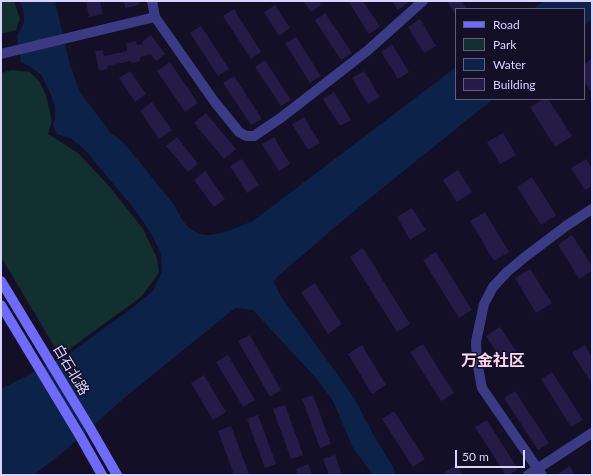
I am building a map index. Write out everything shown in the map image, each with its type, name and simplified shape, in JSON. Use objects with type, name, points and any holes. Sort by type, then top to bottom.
[{"type":"main road","name":"白石北路","points":[[1,280],[117,475]]},
{"type":"main road","name":"白石北路","points":[[1,305],[102,475]]},
{"type":"street","points":[[152,1],[155,17],[214,101],[239,132],[246,136],[254,136],[282,117],[367,51],[423,1]]},
{"type":"street","points":[[1,54],[155,17]]},
{"type":"street","points":[[540,472],[482,388],[477,362],[476,342],[484,304],[493,287],[507,272],[566,226],[592,209]]},
{"type":"street","points":[[528,475],[540,472],[592,433]]},
{"type":"green space","points":[[1,1],[14,1],[20,19],[16,30],[1,34]]},
{"type":"green space","points":[[12,70],[30,72],[39,81],[46,95],[52,121],[48,134],[78,153],[109,186],[143,229],[157,258],[159,273],[141,297],[60,356],[1,257],[1,73]]},
{"type":"water","points":[[20,1],[55,1],[70,65],[80,92],[110,132],[124,143],[175,206],[182,220],[190,229],[199,234],[218,234],[253,221],[455,68],[455,100],[492,100],[348,216],[276,278],[274,282],[280,295],[355,399],[396,475],[373,475],[353,448],[333,401],[316,378],[253,310],[235,308],[123,399],[67,449],[34,475],[1,475],[1,389],[67,355],[128,311],[153,291],[162,272],[161,254],[152,235],[136,211],[84,149],[72,139],[57,134],[53,125],[55,118],[55,107],[42,76],[31,67],[21,62],[17,35],[24,22]]},
{"type":"water","points":[[544,1],[592,1],[592,19],[585,25],[585,8],[534,8]]},
{"type":"building","points":[[86,1],[100,1],[103,14],[89,17]]},
{"type":"building","points":[[124,1],[138,1],[139,5],[125,8]]},
{"type":"building","points":[[303,1],[319,1],[321,5],[311,12]]},
{"type":"building","points":[[348,1],[363,1],[380,27],[369,34]]},
{"type":"building","points":[[392,1],[407,1],[408,3],[398,10]]},
{"type":"building","points":[[447,1],[462,1],[466,8],[455,8],[455,14]]},
{"type":"building","points":[[275,5],[290,28],[279,36],[264,12]]},
{"type":"building","points":[[234,9],[261,52],[251,59],[223,16]]},
{"type":"building","points":[[325,13],[352,53],[341,60],[315,20]]},
{"type":"building","points":[[420,19],[436,46],[424,53],[408,27]]},
{"type":"building","points":[[201,26],[229,69],[218,76],[190,33]]},
{"type":"building","points":[[151,35],[165,54],[156,61],[151,54],[140,57],[140,61],[131,63],[131,61],[107,66],[108,69],[99,71],[95,51],[103,50],[104,56],[127,51],[126,43],[136,41],[137,45],[143,44],[142,42]]},
{"type":"building","points":[[296,37],[321,76],[310,83],[285,43]]},
{"type":"building","points":[[392,44],[409,72],[398,79],[381,52]]},
{"type":"building","points":[[592,59],[592,90],[590,91],[585,83],[585,63]]},
{"type":"building","points":[[265,60],[291,100],[281,106],[255,67]]},
{"type":"building","points":[[170,62],[198,103],[185,112],[157,71]]},
{"type":"building","points":[[130,71],[146,94],[135,102],[119,78]]},
{"type":"building","points":[[364,71],[380,97],[368,104],[352,78]]},
{"type":"building","points":[[234,76],[262,119],[251,125],[223,83]]},
{"type":"building","points":[[334,92],[351,120],[340,126],[323,99]]},
{"type":"building","points":[[541,100],[549,100],[572,136],[555,147],[530,107]]},
{"type":"building","points":[[152,102],[172,130],[159,139],[140,111]]},
{"type":"building","points":[[206,113],[236,149],[224,159],[194,123]]},
{"type":"building","points":[[304,117],[320,143],[308,150],[292,124]]},
{"type":"building","points":[[503,133],[516,155],[500,164],[487,142]]},
{"type":"building","points":[[177,137],[198,164],[188,172],[166,146]]},
{"type":"building","points":[[274,137],[290,164],[279,171],[262,144]]},
{"type":"building","points":[[242,159],[259,185],[247,193],[230,166]]},
{"type":"building","points":[[586,159],[592,168],[592,186],[585,190],[571,168]]},
{"type":"building","points":[[458,170],[472,192],[457,202],[443,180]]},
{"type":"building","points":[[205,171],[225,199],[214,207],[194,180]]},
{"type":"building","points":[[532,177],[556,215],[541,225],[517,187]]},
{"type":"building","points":[[412,208],[426,230],[410,240],[397,217]]},
{"type":"building","points":[[485,212],[509,252],[494,261],[470,221]]},
{"type":"building","points":[[572,235],[592,266],[592,271],[579,279],[558,245]]},
{"type":"building","points":[[363,248],[410,324],[397,332],[350,257]]},
{"type":"building","points":[[436,252],[472,310],[459,318],[423,260]]},
{"type":"building","points":[[530,269],[552,303],[536,313],[515,278]]},
{"type":"building","points":[[315,283],[342,324],[328,334],[301,292]]},
{"type":"building","points":[[500,327],[522,360],[508,369],[486,336]]},
{"type":"building","points":[[250,335],[281,390],[270,397],[238,341]]},
{"type":"building","points":[[423,344],[454,393],[441,401],[410,352]]},
{"type":"building","points":[[362,345],[386,385],[372,394],[348,354]]},
{"type":"building","points":[[585,345],[592,357],[592,383],[572,353]]},
{"type":"building","points":[[228,355],[255,400],[243,407],[216,362]]},
{"type":"building","points":[[552,372],[583,420],[571,427],[541,379]]},
{"type":"building","points":[[204,375],[226,412],[213,420],[191,383]]},
{"type":"building","points":[[515,391],[549,443],[538,450],[504,398]]},
{"type":"building","points":[[313,395],[331,444],[320,448],[302,399]]},
{"type":"building","points":[[285,405],[303,455],[291,459],[273,409]]},
{"type":"building","points":[[394,411],[425,459],[413,467],[382,419]]},
{"type":"building","points":[[258,415],[276,464],[265,468],[247,419]]},
{"type":"building","points":[[487,420],[518,469],[509,475],[506,475],[475,427]]},
{"type":"building","points":[[231,426],[249,474],[247,475],[234,475],[218,431]]},
{"type":"building","points":[[335,455],[342,475],[329,475],[323,459]]},
{"type":"building","points":[[308,464],[312,475],[298,475],[296,469]]},
{"type":"building","points":[[457,465],[463,475],[446,475],[444,472]]},
{"type":"building","points":[[570,466],[575,475],[556,475]]},
{"type":"district","name":"万金社区","points":[[493,361]]}]
